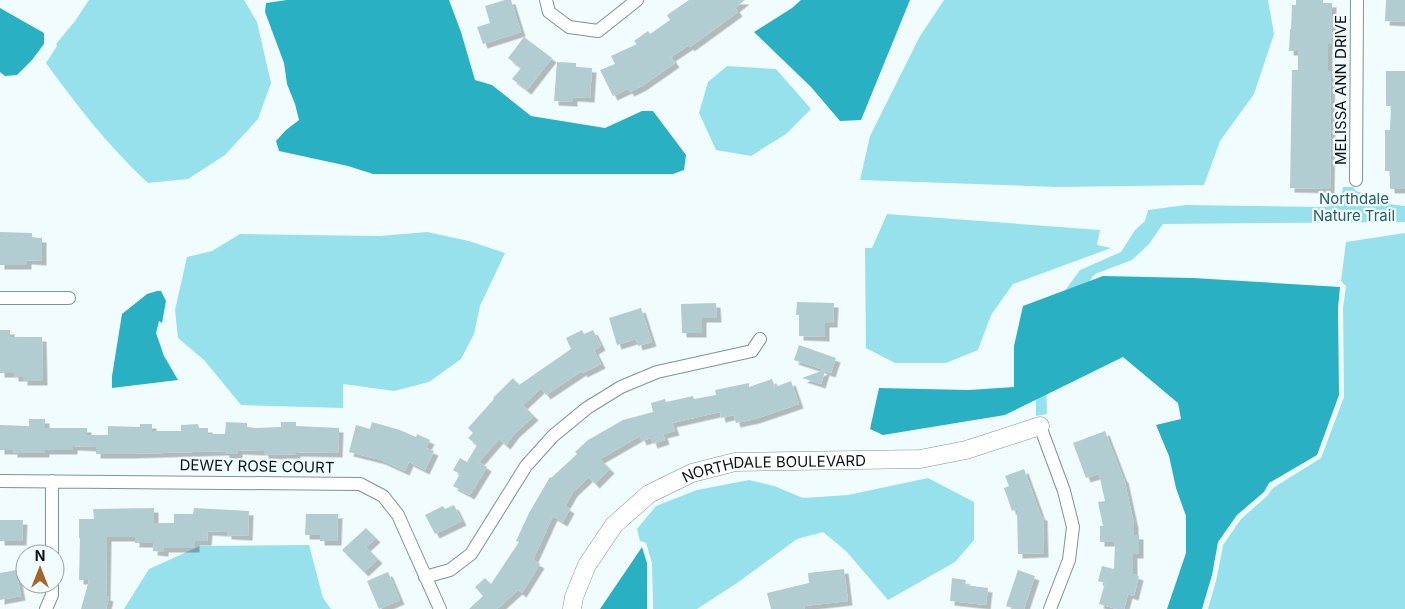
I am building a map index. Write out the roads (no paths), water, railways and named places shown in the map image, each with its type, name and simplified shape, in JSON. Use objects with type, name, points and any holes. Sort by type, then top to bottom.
[{"type":"street","points":[[546,0],[550,12],[569,27],[598,31],[637,0]]},
{"type":"street","name":"MELISSA ANN DRIVE","points":[[1356,180],[1357,0]]},
{"type":"street","points":[[0,298],[69,298]]},
{"type":"street","points":[[425,578],[450,570],[471,554],[526,466],[553,436],[587,408],[621,387],[657,372],[752,351],[760,339]]},
{"type":"street","points":[[1040,426],[1064,490],[1073,527],[1069,560],[1050,609]]},
{"type":"street","name":"NORTHDALE BOULEVARD","points":[[572,609],[574,597],[587,565],[614,525],[649,494],[692,473],[735,462],[920,459],[966,450],[1040,426]]},
{"type":"street","name":"DEWEY ROSE COURT","points":[[0,481],[360,484],[383,496],[398,515],[440,609]]},
{"type":"street","points":[[52,481],[52,544]]},
{"type":"street","points":[[46,609],[52,594]]},
{"type":"park label","name":"Northdale Nature Trail","points":[[1354,206]]}]
